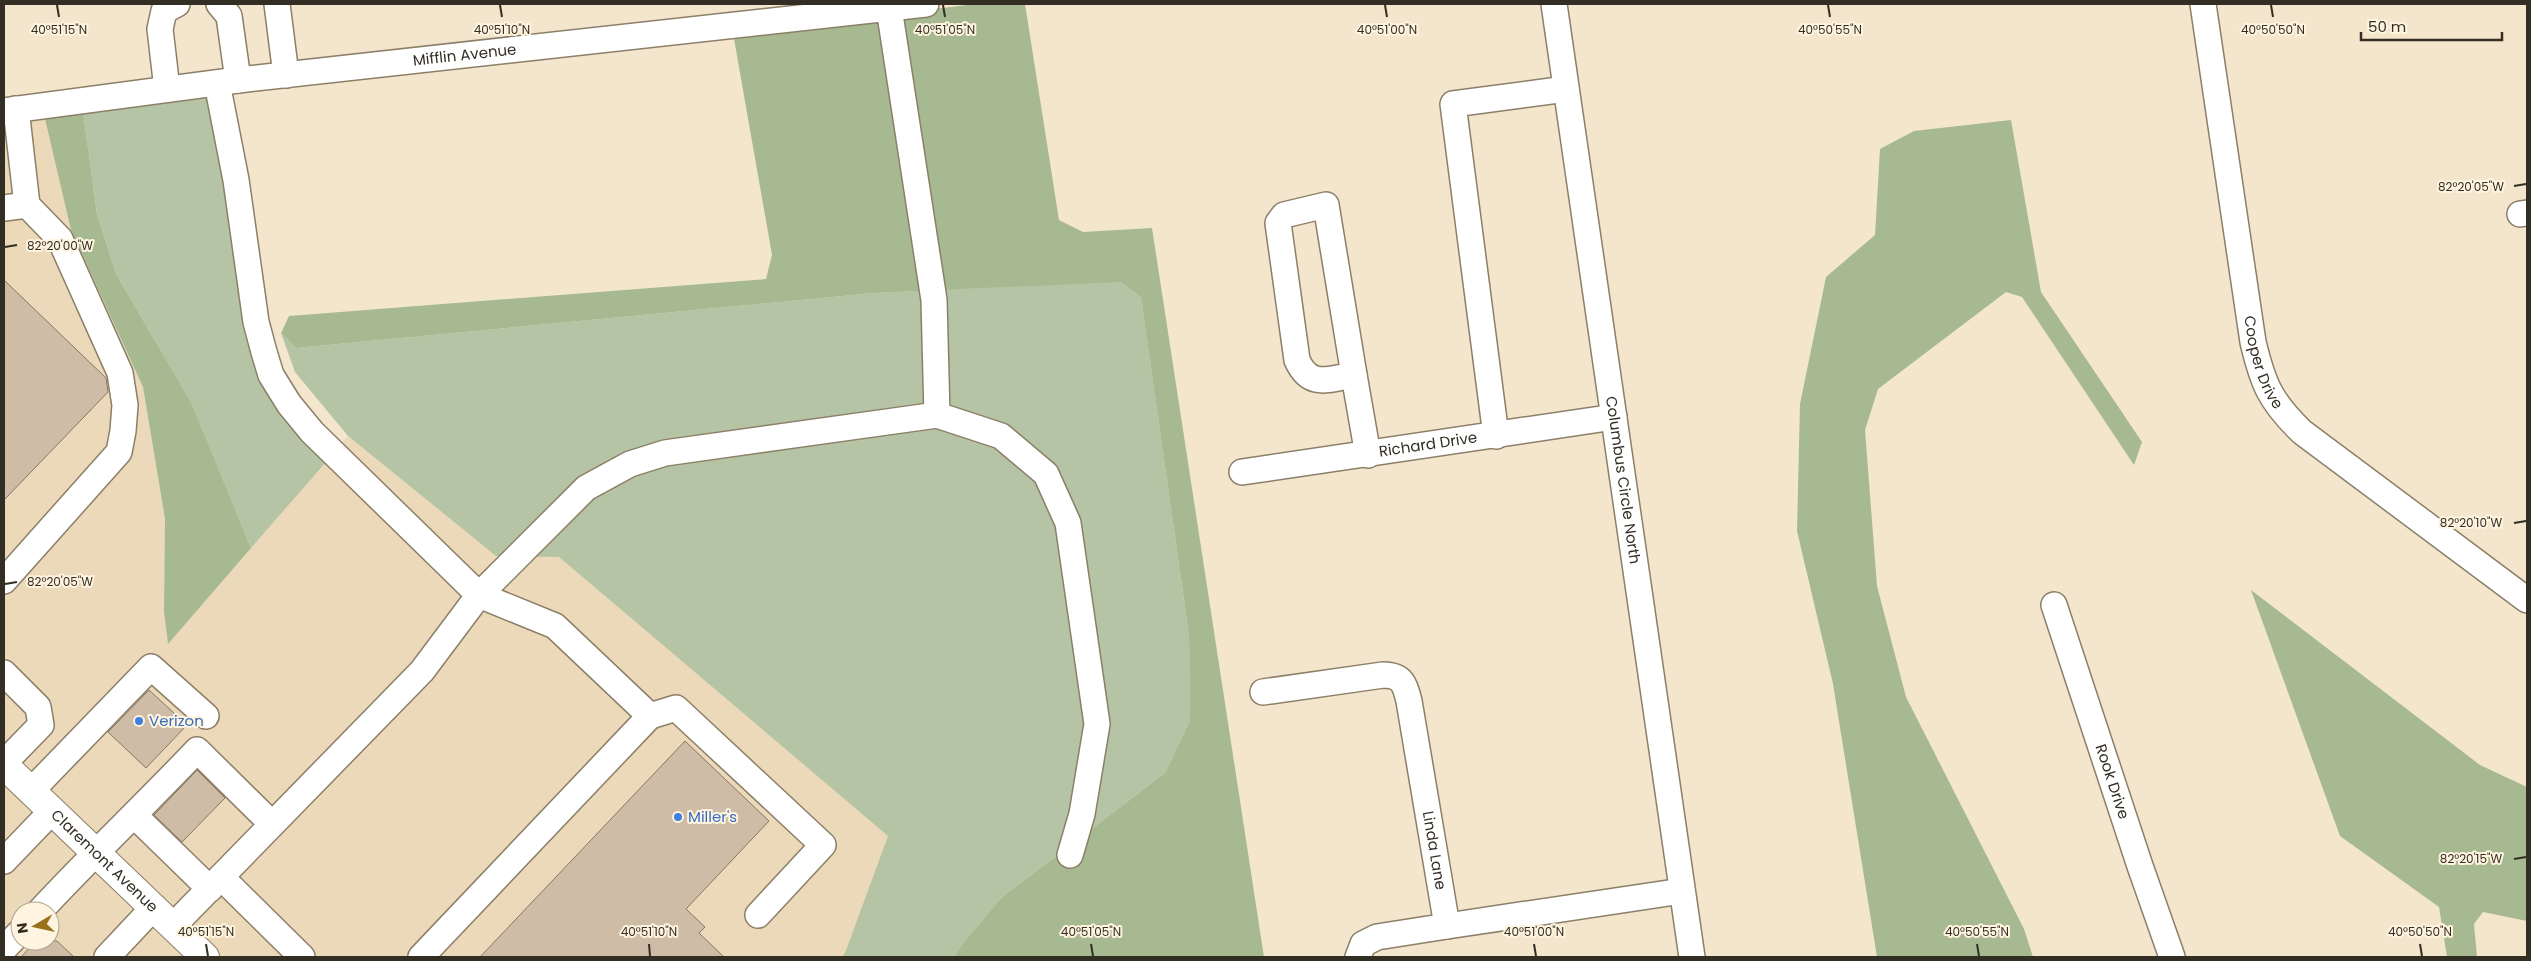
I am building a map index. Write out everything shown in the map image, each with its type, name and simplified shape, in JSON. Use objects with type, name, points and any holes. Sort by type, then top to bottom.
[{"type":"main road","name":"Claremont Avenue","points":[[4,764],[205,957]]},
{"type":"street","points":[[167,89],[160,29],[164,11],[177,4]]},
{"type":"street","points":[[219,4],[229,16],[227,82],[236,180],[256,322],[272,375],[288,404],[312,432],[478,595],[555,626],[650,716]]},
{"type":"street","points":[[276,4],[286,75]]},
{"type":"street","name":"Mifflin Avenue","points":[[10,110],[286,75],[926,4]]},
{"type":"street","name":"Columbus Circle North","points":[[1554,4],[1692,957]]},
{"type":"street","name":"Cooper Drive","points":[[2203,4],[2253,342],[2261,377],[2274,401],[2302,432],[2527,600]]},
{"type":"street","points":[[890,8],[934,300],[936,416]]},
{"type":"street","points":[[1496,436],[1453,104],[1566,89]]},
{"type":"street","points":[[4,581],[119,452],[125,414],[120,373],[60,239],[15,207],[10,110]]},
{"type":"street","points":[[1354,375],[1323,380],[1312,378],[1303,373],[1298,360],[1279,236],[1278,223],[1284,215],[1326,205],[1368,455]]},
{"type":"street","points":[[173,926],[422,670],[478,595],[586,488],[630,464],[665,453],[936,416],[1001,436],[1046,474],[1068,523],[1097,724],[1082,814],[1070,855]]},
{"type":"street","name":"Richard Drive","points":[[1242,472],[1368,455],[1614,417]]},
{"type":"street","name":"Rook Drive","points":[[2054,605],[2172,957]]},
{"type":"street","points":[[31,791],[151,668],[206,716]]},
{"type":"street","points":[[4,673],[38,707],[41,725],[4,764]]},
{"type":"street","name":"Linda Lane","points":[[1263,692],[1384,675],[1394,675],[1403,682],[1409,701],[1446,926]]},
{"type":"street","points":[[422,957],[650,716],[676,708],[823,845],[758,915]]},
{"type":"street","points":[[49,901],[94,852],[135,816],[197,750],[272,824]]},
{"type":"street","points":[[4,861],[52,811]]},
{"type":"street","points":[[135,816],[302,957]]},
{"type":"street","points":[[1358,957],[1358,952],[1363,944],[1377,937],[1682,891]]},
{"type":"street","points":[[107,957],[154,907]]},
{"type":"shaded area","points":[[42,106],[71,230],[143,387],[165,519],[164,612],[168,643],[348,436],[496,556],[559,557],[888,836],[845,954],[842,957],[4,957],[4,111]]},
{"type":"green space","points":[[976,4],[1025,4],[1059,220],[1083,232],[1152,228],[1264,957],[954,957],[963,943],[1001,898],[1165,773],[1190,720],[1189,635],[1141,297],[1121,282],[874,293],[296,348],[281,333],[289,316],[766,279],[772,255],[733,33]]},
{"type":"green space","points":[[203,88],[212,97],[255,354],[326,462],[251,548],[192,404],[116,274],[97,214],[82,104]]},
{"type":"green space","points":[[82,104],[97,214],[116,274],[192,404],[251,548],[168,644],[164,612],[165,519],[143,387],[71,230],[42,106]]},
{"type":"green space","points":[[2011,120],[2041,292],[2142,442],[2134,465],[2022,297],[2006,292],[1878,389],[1865,430],[1877,586],[1906,697],[2024,929],[2033,957],[1877,957],[1833,684],[1797,531],[1800,404],[1826,277],[1875,235],[1880,149],[1914,131]]},
{"type":"green space","points":[[1121,281],[1141,296],[1189,635],[1190,720],[1165,773],[1001,898],[963,943],[954,957],[842,957],[888,836],[559,557],[496,556],[348,436],[295,372],[281,333],[296,348],[874,293]]},
{"type":"green space","points":[[2251,590],[2480,765],[2527,787],[2527,921],[2483,912],[2474,924],[2477,957],[2447,957],[2439,907],[2340,836]]},
{"type":"building","points":[[4,280],[106,378],[108,392],[4,500]]},
{"type":"building","points":[[149,690],[187,725],[146,768],[108,732]]},
{"type":"building","points":[[685,741],[769,821],[686,909],[705,927],[699,933],[724,957],[480,957]]},
{"type":"building","points":[[197,770],[225,798],[182,842],[154,815]]},
{"type":"building","points":[[60,944],[74,957],[21,957],[27,951],[60,951]]},
{"type":"place","name":"Verizon","points":[[139,721]]},
{"type":"place","name":"Miller's","points":[[678,817]]}]
